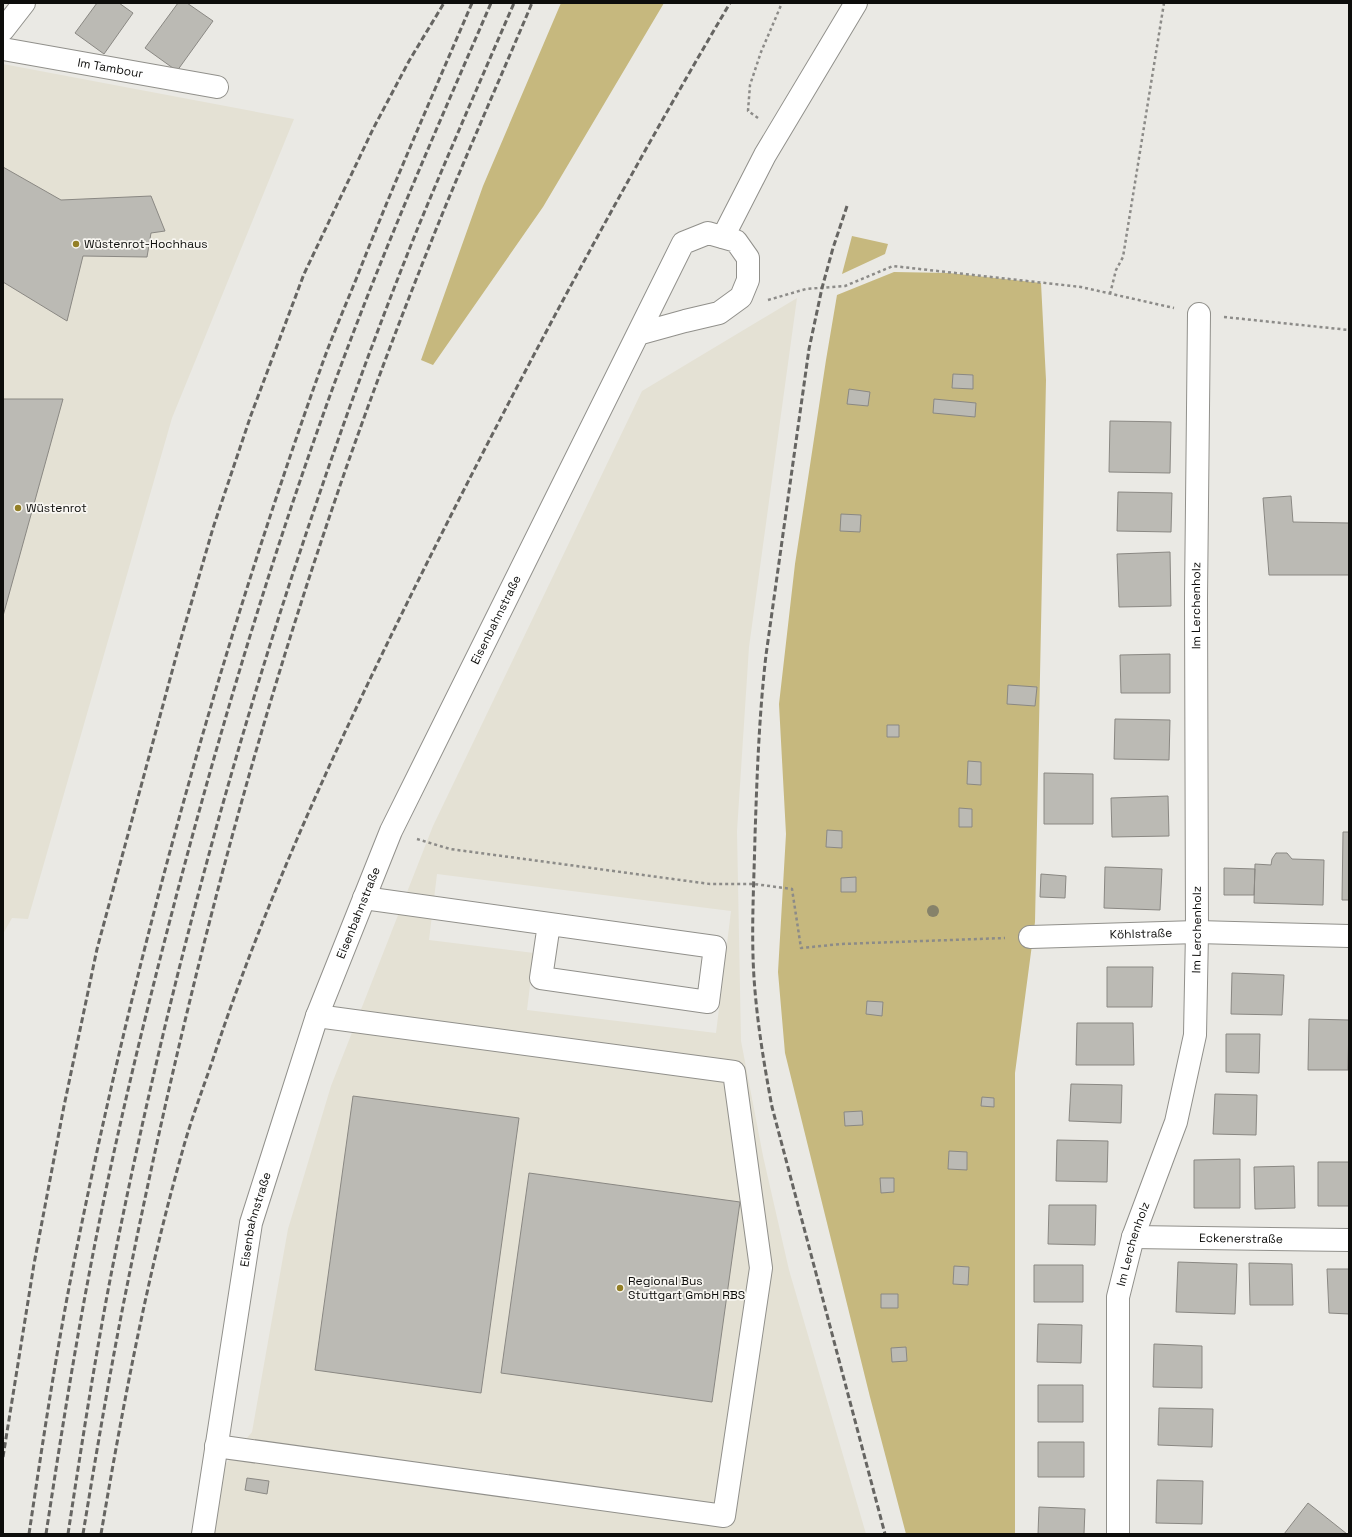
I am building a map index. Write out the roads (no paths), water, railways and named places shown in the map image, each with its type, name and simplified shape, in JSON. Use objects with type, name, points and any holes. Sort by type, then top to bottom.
[{"type":"street","points":[[3,30],[24,3]]},
{"type":"street","points":[[722,237],[765,155],[856,3]]},
{"type":"street","name":"Im Tambour","points":[[3,49],[217,87]]},
{"type":"street","name":"Eisenbahnstraße","points":[[203,1534],[251,1223],[317,1016],[391,831],[683,242],[708,233],[736,241],[748,258],[748,280],[741,297],[719,313],[638,334]]},
{"type":"street","name":"Im Lerchenholz","points":[[1118,1534],[1118,1297],[1133,1237],[1176,1122],[1195,1035],[1196,598],[1199,314]]},
{"type":"street","points":[[364,898],[716,947],[708,1002],[541,978],[549,924]]},
{"type":"street","name":"Köhlstraße","points":[[1030,937],[1196,932],[1349,936]]},
{"type":"street","points":[[216,1446],[724,1516],[761,1268],[734,1072],[317,1016]]},
{"type":"street","name":"Eckenerstraße","points":[[1133,1237],[1349,1240]]},
{"type":"railway","points":[[3,1457],[34,1264],[64,1106],[97,949],[180,642],[213,528],[251,415],[304,274],[373,129],[409,61],[444,3]]},
{"type":"railway","points":[[29,1534],[60,1337],[96,1156],[122,1040],[181,811],[248,583],[324,359],[399,174],[472,3]]},
{"type":"railway","points":[[46,1534],[82,1312],[97,1232],[140,1040],[176,897],[213,761],[274,559],[343,360],[396,225],[491,3]]},
{"type":"railway","points":[[68,1534],[104,1312],[151,1088],[173,992],[198,896],[251,706],[311,519],[376,335],[419,225],[514,3]]},
{"type":"railway","points":[[83,1534],[104,1407],[122,1313],[169,1090],[215,901],[240,806],[267,713],[326,527],[378,379],[447,203],[532,3]]},
{"type":"railway","points":[[101,1534],[118,1437],[147,1293],[183,1149],[233,1000],[280,879],[305,820],[359,702],[453,511],[529,364],[607,219],[647,146],[730,3]]},
{"type":"railway","points":[[847,206],[822,288],[809,349],[766,655],[762,701],[755,836],[753,960],[759,1027],[772,1107],[885,1534]]},
{"type":"place","name":"Wüstenrot-Hochhaus","points":[[76,244]]},
{"type":"place","name":"Wüstenrot","points":[[18,508]]},
{"type":"place","name":"Regional Bus Stuttgart GmbH RBS","points":[[620,1288]]}]
